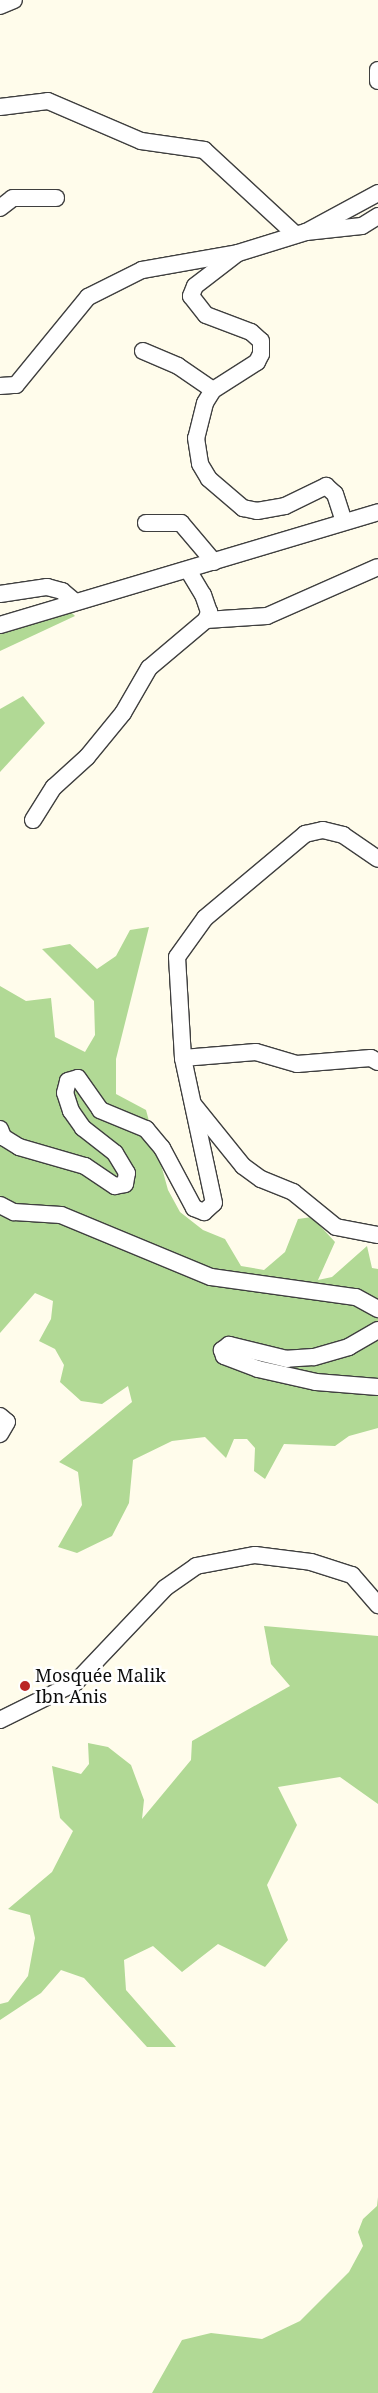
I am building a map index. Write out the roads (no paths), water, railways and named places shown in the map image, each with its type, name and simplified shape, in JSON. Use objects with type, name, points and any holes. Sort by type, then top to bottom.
[{"type":"street","points":[[0,6],[14,0]]},
{"type":"street","points":[[378,70],[378,81]]},
{"type":"street","points":[[0,107],[48,101],[141,141],[204,150],[301,234]]},
{"type":"street","points":[[301,234],[378,193]]},
{"type":"street","points":[[0,208],[13,198],[56,198]]},
{"type":"street","points":[[0,386],[16,385],[88,297],[142,270],[238,253],[301,234],[362,226],[378,216]]},
{"type":"street","points":[[238,253],[195,286],[191,296],[206,316],[251,332],[260,341],[261,354],[257,362],[213,390],[198,419],[196,438],[200,464],[210,479],[243,508],[258,511],[285,506],[326,486],[335,494],[344,521]]},
{"type":"street","points":[[143,352],[178,366],[213,390]]},
{"type":"street","points":[[0,625],[75,602],[107,597],[344,521],[378,512]]},
{"type":"street","points":[[146,523],[182,523],[214,562]]},
{"type":"street","points":[[206,620],[267,616],[378,568]]},
{"type":"street","points":[[33,820],[54,787],[87,757],[123,713],[149,668],[206,620],[209,612],[203,595],[188,570]]},
{"type":"street","points":[[0,594],[47,587],[62,591],[75,602]]},
{"type":"street","points":[[0,1129],[3,1136],[19,1147],[85,1166],[115,1186],[125,1184],[127,1173],[115,1153],[83,1128],[71,1111],[65,1093],[68,1081],[78,1078],[100,1110],[146,1129],[162,1148],[194,1208],[204,1212],[214,1203],[183,1058],[177,957],[206,918],[305,834],[323,830],[343,835],[378,859]]},
{"type":"street","points":[[183,1058],[256,1052],[296,1064],[371,1058],[378,1062]]},
{"type":"street","points":[[193,1104],[243,1166],[262,1180],[293,1192],[336,1227],[378,1235]]},
{"type":"street","points":[[0,1205],[14,1212],[61,1215],[211,1277],[356,1296],[378,1309]]},
{"type":"street","points":[[378,1330],[349,1347],[313,1357],[287,1359],[229,1345],[222,1350],[224,1356],[258,1369],[316,1382],[378,1387]]},
{"type":"street","points":[[0,1416],[7,1422],[0,1434]]},
{"type":"street","points":[[0,1720],[75,1683],[166,1588],[196,1566],[255,1555],[311,1562],[352,1576],[378,1605]]},
{"type":"place","name":"Mosquée Malik Ibn Anis","points":[[25,1686]]}]
